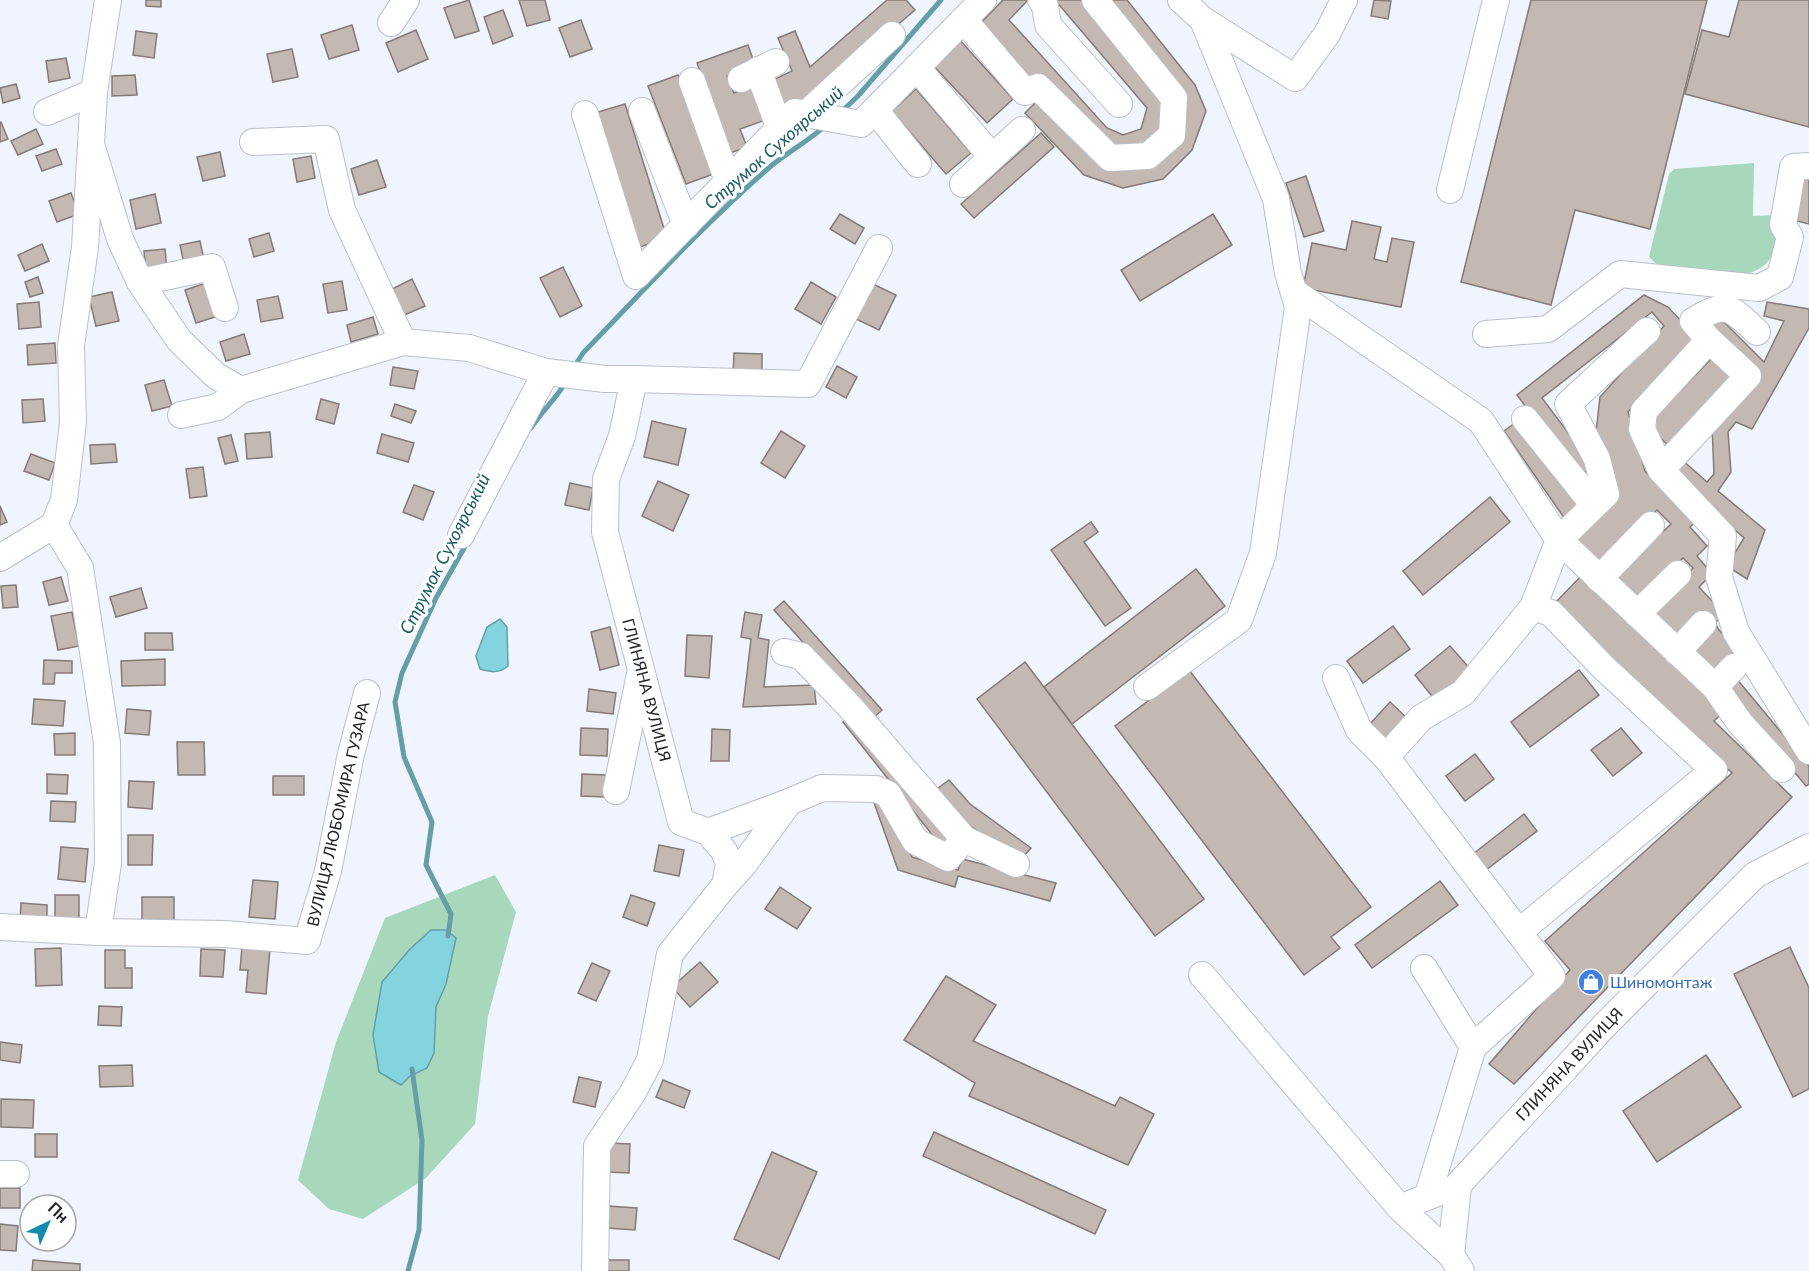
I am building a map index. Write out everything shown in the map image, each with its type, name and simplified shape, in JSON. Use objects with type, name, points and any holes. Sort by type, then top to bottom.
[{"type":"street","points":[[0,558],[54,525],[64,500],[73,422],[71,346],[85,247],[94,92],[108,0]]},
{"type":"street","points":[[391,23],[406,0]]},
{"type":"street","points":[[585,114],[636,276],[795,112],[861,124],[983,0]]},
{"type":"street","points":[[1041,0],[1045,6],[1048,25],[1119,104]]},
{"type":"street","points":[[964,20],[1025,92],[1038,87],[1110,158],[1148,156],[1172,135],[1174,98],[1095,0]]},
{"type":"street","points":[[1181,0],[1203,20],[1295,78],[1327,34],[1344,0]]},
{"type":"street","points":[[1450,190],[1496,0]]},
{"type":"street","points":[[1147,687],[1239,620],[1263,553],[1298,307],[1288,273],[1276,199],[1203,20]]},
{"type":"street","points":[[812,115],[892,35]]},
{"type":"street","points":[[917,68],[992,157]]},
{"type":"street","points":[[758,70],[780,129]]},
{"type":"street","points":[[692,81],[728,181]]},
{"type":"street","points":[[47,112],[94,92]]},
{"type":"street","points":[[875,110],[918,164]]},
{"type":"street","points":[[642,111],[686,225]]},
{"type":"street","points":[[963,184],[1022,130]]},
{"type":"street","points":[[253,142],[326,139],[342,210],[403,342]]},
{"type":"street","points":[[91,144],[120,239],[140,282],[179,340],[216,376],[241,390]]},
{"type":"street","points":[[1486,334],[1548,329],[1620,274],[1759,288],[1779,277],[1790,237],[1783,225],[1793,167],[1809,166]]},
{"type":"street","points":[[181,415],[218,407],[241,390],[403,342],[469,348],[563,374],[634,379],[808,384],[879,248]]},
{"type":"street","points":[[140,282],[212,267],[225,308]]},
{"type":"street","points":[[1294,292],[1481,421],[1559,540],[1715,687],[1740,723],[1782,770]]},
{"type":"street","points":[[1661,470],[1748,376],[1709,340],[1693,321],[1712,309],[1733,310],[1757,332]]},
{"type":"street","points":[[1386,757],[1421,718],[1463,693],[1533,607],[1559,540],[1606,494],[1597,459],[1568,404],[1647,331]]},
{"type":"street","points":[[1709,340],[1644,411],[1642,429],[1661,470],[1723,536],[1719,577],[1736,632],[1809,751]]},
{"type":"street","points":[[462,536],[563,374]]},
{"type":"street","name":"ГЛИНЯНА ВУЛИЦЯ","points":[[634,379],[622,436],[606,479],[605,532],[681,822],[708,832]]},
{"type":"street","points":[[1524,418],[1594,505]]},
{"type":"street","points":[[54,525],[80,568],[107,743],[108,863],[98,932]]},
{"type":"street","points":[[1599,579],[1651,525]]},
{"type":"street","points":[[1636,614],[1678,574]]},
{"type":"street","points":[[1519,932],[1714,770],[1603,667],[1551,613],[1533,607]]},
{"type":"street","points":[[1677,652],[1703,624]]},
{"type":"street","points":[[784,652],[801,656],[808,663],[851,708],[964,839],[1016,864]]},
{"type":"street","points":[[616,791],[641,666]]},
{"type":"street","points":[[1715,687],[1734,667]]},
{"type":"street","points":[[1336,678],[1359,730],[1386,757],[1552,976],[1473,1047],[1428,1195]]},
{"type":"street","name":"ВУЛИЦЯ ЛЮБОМИРА ГУЗАРА","points":[[0,927],[98,932],[225,934],[307,941],[328,871],[351,754],[367,693]]},
{"type":"street","points":[[725,885],[729,863],[724,850],[708,832],[822,788],[876,789],[888,794],[915,841],[948,858],[964,839]]},
{"type":"street","points":[[595,1271],[597,1146],[632,1094],[650,1060],[670,954],[744,864],[789,802]]},
{"type":"street","name":"ГЛИНЯНА ВУЛИЦЯ","points":[[1458,1185],[1605,1025],[1755,875],[1809,847]]},
{"type":"street","points":[[1424,968],[1473,1047]]},
{"type":"street","points":[[1202,975],[1400,1209],[1456,1263]]},
{"type":"street","points":[[1400,1209],[1428,1195],[1458,1185],[1456,1263]]},
{"type":"green space","points":[[1754,163],[1753,216],[1777,215],[1773,253],[1763,267],[1751,273],[1737,275],[1705,275],[1662,269],[1649,257],[1669,174],[1674,169]]},
{"type":"green space","points":[[495,875],[516,912],[488,1016],[475,1124],[426,1178],[363,1219],[329,1209],[298,1180],[336,1042],[385,918]]},
{"type":"water","points":[[500,619],[507,627],[508,666],[495,672],[480,669],[476,656],[487,627]]},
{"type":"water","points":[[431,930],[446,930],[456,938],[446,984],[436,1007],[434,1053],[427,1068],[410,1076],[401,1085],[379,1072],[373,1035],[382,982],[410,949]]},
{"type":"building","points":[[146,0],[161,0],[161,7],[146,6]]},
{"type":"building","points":[[469,0],[479,31],[455,38],[444,8]]},
{"type":"building","points":[[519,0],[545,0],[550,20],[527,26]]},
{"type":"building","points":[[887,0],[906,0],[915,10],[815,95],[784,109],[771,81],[792,71],[778,38],[795,31],[810,67]]},
{"type":"building","points":[[1003,0],[1028,0],[1009,20],[1107,128],[1123,135],[1141,129],[1147,108],[1055,0],[1083,0],[1167,99],[1164,129],[1145,151],[1113,151],[1022,80],[978,26]]},
{"type":"building","points":[[1107,0],[1127,0],[1195,85],[1206,111],[1192,150],[1163,179],[1123,188],[1084,175],[1025,113],[1041,97],[1106,165],[1184,127]]},
{"type":"building","points":[[1374,0],[1391,1],[1388,19],[1371,16]]},
{"type":"building","points":[[1531,0],[1707,0],[1650,229],[1575,210],[1551,305],[1461,282]]},
{"type":"building","points":[[1739,0],[1809,0],[1809,127],[1685,94],[1702,30],[1729,37]]},
{"type":"building","points":[[503,10],[513,36],[493,44],[484,17]]},
{"type":"building","points":[[581,20],[592,49],[570,57],[559,28]]},
{"type":"building","points":[[352,25],[359,50],[329,59],[321,35]]},
{"type":"building","points":[[416,30],[428,59],[398,72],[386,43]]},
{"type":"building","points":[[136,31],[157,34],[154,58],[133,55]]},
{"type":"building","points":[[957,37],[1013,99],[987,123],[930,62]]},
{"type":"building","points":[[748,45],[755,65],[727,76],[734,93],[755,85],[768,119],[740,129],[747,147],[730,153],[697,63]]},
{"type":"building","points":[[292,49],[298,77],[273,82],[267,54]]},
{"type":"building","points":[[66,58],[70,78],[49,82],[46,61]]},
{"type":"building","points":[[135,75],[137,95],[112,96],[112,76]]},
{"type":"building","points":[[678,75],[716,173],[686,184],[648,86]]},
{"type":"building","points":[[16,84],[20,98],[3,103],[0,88]]},
{"type":"building","points":[[916,89],[971,153],[946,174],[892,111]]},
{"type":"building","points":[[625,104],[667,238],[637,248],[595,113]]},
{"type":"building","points":[[0,123],[8,139],[0,142]]},
{"type":"building","points":[[36,129],[43,144],[18,155],[11,141]]},
{"type":"building","points":[[1041,133],[1054,147],[974,218],[961,204]]},
{"type":"building","points":[[56,149],[62,164],[42,171],[36,156]]},
{"type":"building","points":[[220,152],[225,176],[203,181],[197,157]]},
{"type":"building","points":[[311,156],[315,178],[297,182],[293,159]]},
{"type":"building","points":[[377,160],[386,187],[359,195],[351,169]]},
{"type":"building","points":[[1306,176],[1324,231],[1304,237],[1286,183]]},
{"type":"building","points":[[1798,176],[1809,179],[1809,224],[1789,219]]},
{"type":"building","points":[[71,193],[79,214],[57,222],[49,201]]},
{"type":"building","points":[[155,194],[161,223],[136,229],[130,200]]},
{"type":"building","points":[[840,214],[864,228],[855,244],[830,229]]},
{"type":"building","points":[[1213,214],[1232,245],[1140,301],[1121,270]]},
{"type":"building","points":[[1352,221],[1381,227],[1374,259],[1387,262],[1392,238],[1414,242],[1401,307],[1303,288],[1312,243],[1346,250]]},
{"type":"building","points":[[269,233],[274,251],[254,257],[249,239]]},
{"type":"building","points":[[200,241],[204,260],[184,264],[180,245]]},
{"type":"building","points":[[42,244],[49,261],[25,271],[18,255]]},
{"type":"building","points":[[165,249],[167,271],[146,273],[144,251]]},
{"type":"building","points":[[563,267],[582,306],[560,317],[540,278]]},
{"type":"building","points":[[38,277],[43,293],[30,297],[25,282]]},
{"type":"building","points":[[412,279],[425,306],[402,316],[390,290]]},
{"type":"building","points":[[342,281],[347,310],[328,313],[323,284]]},
{"type":"building","points":[[811,282],[836,297],[821,324],[795,309]]},
{"type":"building","points":[[206,283],[218,316],[196,323],[185,290]]},
{"type":"building","points":[[873,284],[896,295],[879,330],[856,319]]},
{"type":"building","points":[[112,292],[119,321],[96,326],[89,297]]},
{"type":"building","points":[[1644,295],[1668,307],[1697,338],[1628,412],[1645,471],[1697,521],[1690,527],[1707,546],[1697,556],[1712,574],[1699,587],[1724,614],[1715,623],[1738,651],[1712,678],[1651,615],[1693,568],[1683,558],[1640,601],[1617,576],[1671,524],[1657,510],[1601,566],[1575,536],[1619,493],[1595,441],[1600,397],[1664,326],[1652,312],[1542,398],[1593,466],[1579,477],[1517,395]]},
{"type":"building","points":[[278,296],[283,318],[261,322],[257,300]]},
{"type":"building","points":[[39,302],[41,327],[19,329],[17,304]]},
{"type":"building","points":[[1767,302],[1809,309],[1809,328],[1752,429],[1736,422],[1728,432],[1731,472],[1718,491],[1765,530],[1747,579],[1727,566],[1744,538],[1671,473],[1681,459],[1707,482],[1714,474],[1712,426],[1757,374],[1708,327],[1719,317],[1764,362],[1784,321],[1764,316]]},
{"type":"building","points":[[373,317],[378,334],[351,342],[347,325]]},
{"type":"building","points":[[244,334],[250,354],[226,361],[220,342]]},
{"type":"building","points":[[55,343],[56,363],[28,365],[27,345]]},
{"type":"building","points":[[734,353],[762,354],[762,374],[733,374]]},
{"type":"building","points":[[1712,358],[1734,380],[1670,447],[1647,425]]},
{"type":"building","points":[[837,366],[857,377],[846,398],[826,387]]},
{"type":"building","points":[[393,367],[418,371],[414,389],[390,385]]},
{"type":"building","points":[[164,380],[172,406],[152,411],[145,385]]},
{"type":"building","points":[[43,399],[45,421],[23,423],[22,400]]},
{"type":"building","points":[[321,399],[339,404],[334,424],[316,419]]},
{"type":"building","points":[[395,404],[416,411],[411,423],[391,416]]},
{"type":"building","points":[[1519,420],[1583,512],[1567,522],[1504,431]]},
{"type":"building","points":[[652,421],[686,429],[678,465],[644,457]]},
{"type":"building","points":[[781,431],[805,446],[785,478],[761,463]]},
{"type":"building","points":[[270,432],[272,457],[247,459],[245,434]]},
{"type":"building","points":[[382,434],[414,443],[408,462],[377,453]]},
{"type":"building","points":[[231,435],[238,461],[225,464],[218,438]]},
{"type":"building","points":[[115,444],[117,462],[91,464],[90,445]]},
{"type":"building","points":[[31,454],[55,463],[49,480],[24,471]]},
{"type":"building","points":[[203,467],[207,496],[190,498],[186,469]]},
{"type":"building","points":[[658,481],[689,495],[673,531],[642,516]]},
{"type":"building","points":[[570,483],[593,488],[589,510],[565,505]]},
{"type":"building","points":[[414,485],[434,492],[423,520],[403,512]]},
{"type":"building","points":[[1490,497],[1510,522],[1423,595],[1403,571]]},
{"type":"building","points":[[0,506],[7,522],[0,525]]},
{"type":"building","points":[[1091,522],[1098,532],[1084,542],[1131,608],[1105,626],[1051,550]]},
{"type":"building","points":[[1196,569],[1225,606],[1072,724],[1044,687]]},
{"type":"building","points":[[1584,573],[1726,710],[1714,721],[1792,797],[1514,1084],[1489,1064],[1570,970],[1545,941],[1732,773],[1555,603]]},
{"type":"building","points":[[61,577],[68,601],[49,605],[43,582]]},
{"type":"building","points":[[16,585],[18,607],[3,608],[1,586]]},
{"type":"building","points":[[141,588],[147,608],[116,617],[110,597]]},
{"type":"building","points":[[784,601],[882,710],[872,719],[774,610]]},
{"type":"building","points":[[72,612],[79,646],[58,650],[51,616]]},
{"type":"building","points":[[745,612],[762,615],[758,638],[769,640],[764,687],[814,685],[816,704],[743,707],[751,639],[741,637]]},
{"type":"building","points":[[1393,626],[1410,649],[1363,683],[1347,661]]},
{"type":"building","points":[[610,627],[619,665],[600,670],[591,632]]},
{"type":"building","points":[[145,633],[172,633],[173,650],[145,650]]},
{"type":"building","points":[[687,635],[712,636],[709,678],[685,676]]},
{"type":"building","points":[[1450,646],[1471,670],[1435,700],[1415,675]]},
{"type":"building","points":[[165,659],[165,685],[122,686],[121,661]]},
{"type":"building","points":[[44,660],[72,661],[72,673],[55,673],[54,684],[43,684]]},
{"type":"building","points":[[1025,662],[1204,899],[1155,936],[977,699]]},
{"type":"building","points":[[1189,670],[1371,907],[1331,937],[1340,948],[1304,975],[1115,726]]},
{"type":"building","points":[[1579,670],[1599,695],[1530,747],[1511,722]]},
{"type":"building","points":[[1736,678],[1809,766],[1809,784],[1806,786],[1725,688]]},
{"type":"building","points":[[589,689],[616,693],[613,714],[587,711]]},
{"type":"building","points":[[34,699],[65,701],[63,726],[32,724]]},
{"type":"building","points":[[1390,702],[1409,720],[1387,743],[1369,725]]},
{"type":"building","points":[[127,709],[151,711],[149,735],[125,733]]},
{"type":"building","points":[[852,714],[950,838],[941,846],[843,722]]},
{"type":"building","points":[[581,728],[608,729],[607,756],[580,755]]},
{"type":"building","points":[[1621,728],[1642,753],[1613,776],[1591,750]]},
{"type":"building","points":[[712,729],[730,730],[729,761],[711,761]]},
{"type":"building","points":[[75,733],[75,755],[55,755],[54,734]]},
{"type":"building","points":[[177,742],[204,742],[205,775],[178,775]]},
{"type":"building","points":[[1475,754],[1494,779],[1465,801],[1446,776]]},
{"type":"building","points":[[47,774],[68,775],[67,794],[47,793]]},
{"type":"building","points":[[582,774],[606,775],[605,797],[581,796]]},
{"type":"building","points":[[273,776],[304,776],[304,795],[273,795]]},
{"type":"building","points":[[949,780],[970,804],[1031,848],[1021,859],[959,819],[934,791]]},
{"type":"building","points":[[129,781],[154,782],[152,809],[128,807]]},
{"type":"building","points":[[884,795],[912,857],[958,870],[962,859],[1056,883],[1050,901],[958,876],[955,887],[898,870],[872,797]]},
{"type":"building","points":[[51,801],[76,802],[75,822],[50,821]]},
{"type":"building","points":[[1524,814],[1537,831],[1486,870],[1473,854]]},
{"type":"building","points":[[128,835],[153,835],[152,865],[128,865]]},
{"type":"building","points":[[659,845],[684,850],[679,876],[654,871]]},
{"type":"building","points":[[61,847],[88,849],[85,882],[58,879]]},
{"type":"building","points":[[253,880],[278,882],[275,919],[249,917]]},
{"type":"building","points":[[1440,881],[1458,905],[1372,968],[1355,945]]},
{"type":"building","points":[[780,887],[811,908],[797,929],[765,909]]},
{"type":"building","points":[[55,895],[79,895],[79,919],[55,919]]},
{"type":"building","points":[[631,895],[655,903],[647,926],[623,917]]},
{"type":"building","points":[[142,897],[174,897],[174,922],[142,922]]},
{"type":"building","points":[[21,903],[47,905],[47,921],[20,920]]},
{"type":"building","points":[[242,947],[270,949],[266,994],[246,992],[248,970],[240,970]]},
{"type":"building","points":[[1790,947],[1809,988],[1809,1089],[1793,1097],[1734,974]]},
{"type":"building","points":[[61,948],[62,985],[36,986],[35,949]]},
{"type":"building","points":[[201,949],[225,950],[223,977],[200,976]]},
{"type":"building","points":[[105,950],[125,950],[125,968],[132,968],[132,988],[105,988]]},
{"type":"building","points":[[700,962],[718,982],[690,1007],[672,987]]},
{"type":"building","points":[[592,963],[610,971],[596,1001],[578,993]]},
{"type":"building","points":[[946,976],[996,1005],[973,1041],[1115,1106],[1120,1097],[1154,1114],[1128,1165],[969,1096],[975,1083],[904,1040]]},
{"type":"building","points":[[99,1006],[122,1007],[121,1026],[98,1025]]},
{"type":"building","points":[[0,1042],[22,1045],[20,1063],[0,1060]]},
{"type":"building","points":[[1706,1055],[1741,1107],[1657,1162],[1623,1111]]},
{"type":"building","points":[[132,1065],[133,1086],[100,1087],[99,1066]]},
{"type":"building","points":[[579,1077],[601,1082],[595,1107],[573,1102]]},
{"type":"building","points":[[663,1080],[690,1091],[684,1108],[656,1097]]},
{"type":"building","points":[[1,1099],[34,1100],[33,1128],[1,1127]]},
{"type":"building","points":[[934,1132],[1106,1210],[1095,1234],[923,1156]]},
{"type":"building","points":[[35,1134],[57,1134],[57,1157],[35,1157]]},
{"type":"building","points":[[610,1143],[630,1144],[629,1173],[608,1172]]},
{"type":"building","points":[[772,1152],[817,1172],[779,1259],[734,1239]]},
{"type":"building","points":[[0,1188],[20,1188],[18,1208],[0,1208]]},
{"type":"building","points":[[608,1206],[637,1208],[635,1230],[607,1228]]},
{"type":"building","points":[[0,1224],[18,1226],[16,1251],[0,1250]]},
{"type":"building","points":[[33,1260],[80,1264],[80,1271],[32,1271]]},
{"type":"building","points":[[606,1260],[629,1260],[629,1271],[606,1271]]},
{"type":"waterway","name":"Струмок Сухоярський","points":[[840,113],[857,97],[941,0]]},
{"type":"waterway","name":"Струмок Сухоярський","points":[[574,367],[583,353],[722,210],[771,166],[826,125]]},
{"type":"waterway","name":"Струмок Сухоярський","points":[[531,428],[565,383]]},
{"type":"waterway","name":"Струмок Сухоярський","points":[[448,936],[451,914],[426,865],[432,822],[404,757],[395,702],[402,673],[436,598],[468,541]]},
{"type":"waterway","name":"Струмок Сухоярський","points":[[408,1271],[419,1230],[422,1140],[412,1069]]},
{"type":"place","name":"Шиномонтаж","points":[[1591,982]]}]
